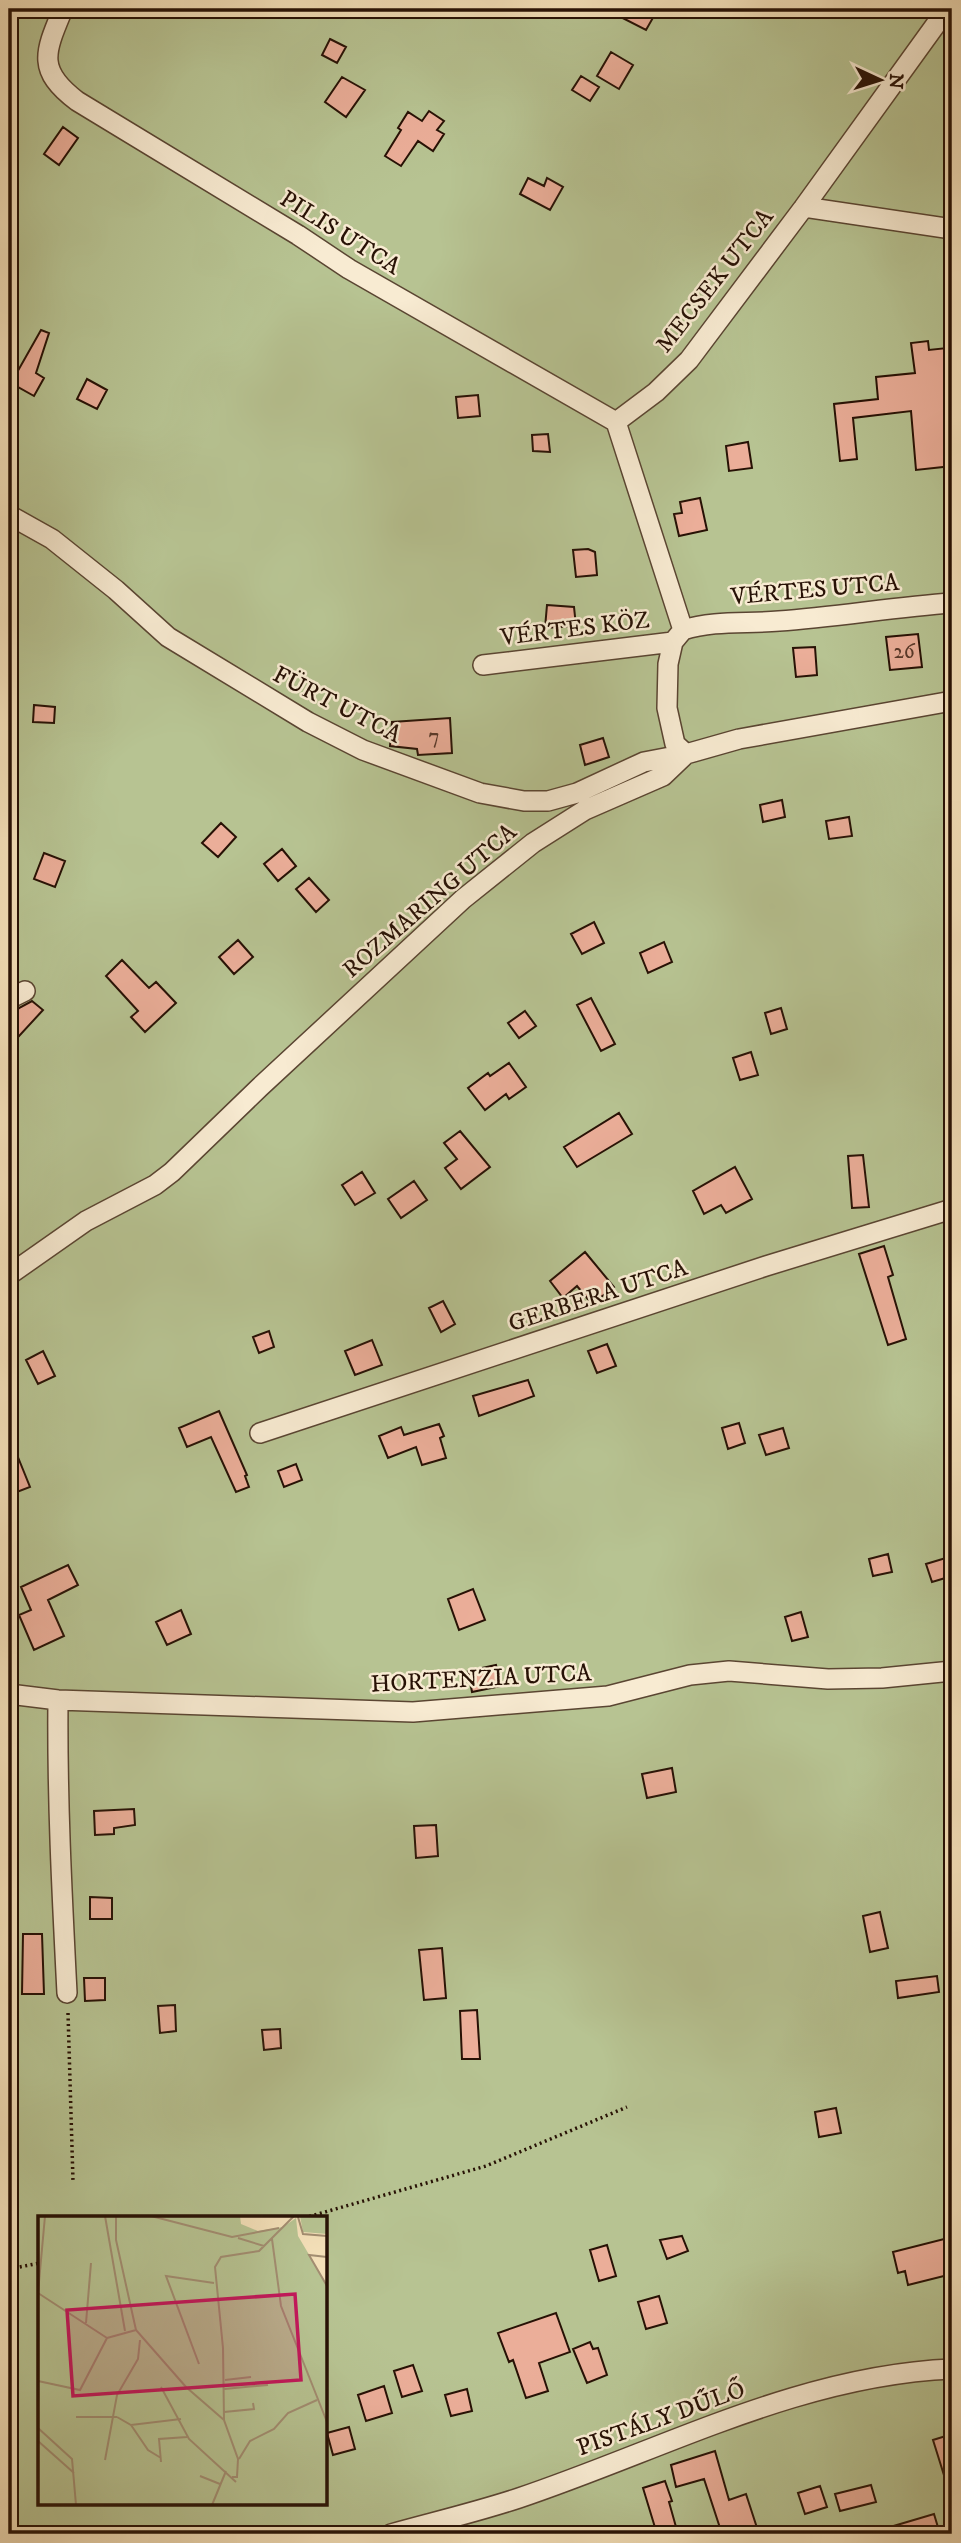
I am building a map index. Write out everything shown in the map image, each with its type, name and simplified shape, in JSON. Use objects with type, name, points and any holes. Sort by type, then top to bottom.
[{"type":"street","name":"PILIS UTCA","points":[[63,9],[50,41],[50,72],[57,86],[77,101],[298,235],[349,269],[616,422]]},
{"type":"street","name":"MECSEK UTCA","points":[[616,422],[656,392],[689,360],[947,9]]},
{"type":"street","points":[[804,207],[952,229]]},
{"type":"street","points":[[616,422],[678,636],[668,664],[667,708],[675,744],[686,754]]},
{"type":"street","name":"FÜRT UTCA","points":[[9,515],[52,539],[116,590],[168,637],[308,722],[363,750],[444,781],[480,793],[524,800],[548,800],[578,793],[644,762],[686,754]]},
{"type":"street","name":"VÉRTES UTCA","points":[[678,636],[703,624],[777,621],[952,603]]},
{"type":"street","name":"VÉRTES KÖZ","points":[[483,665],[678,636]]},
{"type":"street","name":"ROZMARING UTCA","points":[[9,1275],[86,1221],[156,1185],[453,909],[533,843],[585,810],[663,776],[686,754],[739,739],[952,701]]},
{"type":"street","name":"GERBERA UTCA","points":[[260,1433],[766,1266],[952,1209]]},
{"type":"street","name":"HORTENZIA UTCA","points":[[9,1694],[58,1700],[412,1712],[608,1696],[690,1675],[729,1671],[828,1679],[882,1678],[952,1671]]},
{"type":"street","points":[[58,1700],[57,1758],[68,1993]]},
{"type":"street","name":"PISTÁLY DŰLŐ","points":[[391,2534],[519,2498],[792,2397],[914,2370],[952,2369]]},
{"type":"path","points":[[68,1993],[73,2181]]},
{"type":"path","points":[[307,2216],[486,2166],[626,2107]]},
{"type":"path","points":[[9,2269],[38,2263]]},
{"type":"green space","points":[[9,9],[952,9],[952,2534],[9,2534]]},
{"type":"building","points":[[605,9],[641,9],[654,16],[646,30]]},
{"type":"building","points":[[330,39],[346,47],[337,63],[322,55]]},
{"type":"building","points":[[611,52],[633,65],[619,89],[597,76]]},
{"type":"building","points":[[581,76],[599,87],[590,101],[572,90]]},
{"type":"building","points":[[342,77],[365,90],[346,117],[325,102]]},
{"type":"building","points":[[429,111],[444,121],[437,130],[444,134],[433,151],[418,141],[401,166],[385,156],[401,130],[398,128],[408,112],[422,121]]},
{"type":"building","points":[[63,127],[78,138],[59,165],[44,154]]},
{"type":"building","points":[[528,178],[544,186],[547,178],[563,187],[550,210],[520,194]]},
{"type":"building","points":[[41,330],[49,333],[36,373],[44,378],[34,396],[11,383]]},
{"type":"building","points":[[928,341],[929,350],[947,348],[952,394],[952,466],[916,470],[911,411],[853,418],[857,459],[840,461],[834,404],[878,399],[876,377],[915,373],[911,343]]},
{"type":"building","points":[[87,379],[107,390],[97,409],[77,399]]},
{"type":"building","points":[[478,395],[480,416],[458,418],[456,397]]},
{"type":"building","points":[[548,434],[550,452],[533,451],[532,435]]},
{"type":"building","points":[[748,442],[752,468],[729,471],[726,446]]},
{"type":"building","points":[[700,498],[707,530],[679,536],[674,514],[682,513],[680,502]]},
{"type":"building","points":[[588,549],[595,552],[597,575],[576,577],[573,550]]},
{"type":"building","points":[[547,605],[574,607],[576,626],[545,628]]},
{"type":"building","points":[[918,634],[922,667],[890,670],[886,637]]},
{"type":"building","points":[[815,647],[817,675],[796,677],[793,648]]},
{"type":"building","points":[[34,705],[55,707],[54,723],[33,722]]},
{"type":"building","points":[[450,718],[452,753],[418,755],[417,749],[390,746],[392,722]]},
{"type":"building","points":[[603,738],[609,757],[585,765],[580,745]]},
{"type":"building","points":[[782,800],[785,817],[763,822],[760,805]]},
{"type":"building","points":[[849,817],[852,836],[829,839],[826,821]]},
{"type":"building","points":[[221,823],[236,837],[218,857],[202,843]]},
{"type":"building","points":[[282,849],[296,866],[278,881],[264,864]]},
{"type":"building","points":[[44,853],[65,861],[55,887],[34,879]]},
{"type":"building","points":[[309,878],[329,900],[316,912],[296,889]]},
{"type":"building","points":[[594,922],[604,943],[582,954],[571,934]]},
{"type":"building","points":[[238,940],[253,957],[234,974],[219,957]]},
{"type":"building","points":[[664,942],[672,962],[648,973],[640,953]]},
{"type":"building","points":[[122,960],[149,988],[156,982],[176,1003],[145,1032],[131,1017],[138,1011],[106,976]]},
{"type":"building","points":[[591,998],[615,1044],[601,1051],[577,1005]]},
{"type":"building","points":[[32,1001],[43,1010],[9,1047],[9,1019],[19,1008]]},
{"type":"building","points":[[781,1008],[787,1029],[771,1034],[765,1013]]},
{"type":"building","points":[[525,1011],[536,1026],[519,1038],[508,1023]]},
{"type":"building","points":[[751,1052],[758,1075],[740,1080],[733,1058]]},
{"type":"building","points":[[509,1063],[526,1087],[509,1099],[506,1094],[485,1110],[468,1088],[488,1073],[490,1076]]},
{"type":"building","points":[[619,1113],[632,1134],[577,1167],[564,1147]]},
{"type":"building","points":[[460,1131],[490,1167],[461,1189],[445,1168],[457,1159],[444,1143]]},
{"type":"building","points":[[863,1155],[869,1207],[852,1208],[848,1156]]},
{"type":"building","points":[[735,1167],[752,1199],[726,1213],[721,1205],[704,1214],[693,1191]]},
{"type":"building","points":[[362,1172],[375,1193],[355,1205],[342,1185]]},
{"type":"building","points":[[414,1181],[427,1200],[401,1218],[388,1199]]},
{"type":"building","points":[[884,1246],[893,1275],[888,1277],[906,1339],[888,1345],[859,1254]]},
{"type":"building","points":[[585,1252],[614,1287],[592,1304],[577,1286],[563,1298],[550,1281]]},
{"type":"building","points":[[443,1301],[455,1324],[441,1332],[429,1308]]},
{"type":"building","points":[[269,1331],[274,1347],[259,1353],[253,1337]]},
{"type":"building","points":[[372,1340],[382,1365],[355,1375],[345,1351]]},
{"type":"building","points":[[607,1344],[616,1366],[597,1373],[588,1351]]},
{"type":"building","points":[[43,1351],[55,1376],[38,1384],[26,1360]]},
{"type":"building","points":[[528,1380],[534,1396],[479,1416],[473,1396]]},
{"type":"building","points":[[219,1411],[247,1475],[245,1476],[249,1487],[236,1492],[211,1437],[187,1447],[179,1428]]},
{"type":"building","points":[[739,1423],[745,1443],[728,1449],[722,1428]]},
{"type":"building","points":[[439,1424],[444,1436],[440,1438],[446,1458],[422,1465],[416,1447],[388,1458],[379,1436],[401,1427],[404,1435]]},
{"type":"building","points":[[783,1428],[789,1448],[766,1455],[759,1435]]},
{"type":"building","points":[[9,1435],[30,1487],[9,1495]]},
{"type":"building","points":[[296,1464],[302,1480],[284,1487],[278,1471]]},
{"type":"building","points":[[888,1554],[892,1572],[873,1576],[869,1559]]},
{"type":"building","points":[[949,1557],[952,1576],[932,1582],[926,1564]]},
{"type":"building","points":[[68,1565],[78,1585],[48,1600],[64,1636],[34,1650],[19,1615],[31,1610],[21,1587]]},
{"type":"building","points":[[473,1589],[485,1620],[459,1630],[448,1599]]},
{"type":"building","points":[[181,1610],[191,1634],[167,1645],[156,1622]]},
{"type":"building","points":[[801,1612],[808,1637],[792,1641],[785,1617]]},
{"type":"building","points":[[496,1665],[501,1686],[472,1692],[468,1671]]},
{"type":"building","points":[[672,1768],[676,1792],[647,1798],[642,1774]]},
{"type":"building","points":[[134,1809],[135,1825],[114,1828],[114,1834],[95,1835],[94,1811]]},
{"type":"building","points":[[436,1825],[438,1856],[416,1858],[414,1826]]},
{"type":"building","points":[[90,1897],[112,1898],[112,1919],[90,1919]]},
{"type":"building","points":[[880,1912],[888,1948],[870,1952],[863,1916]]},
{"type":"building","points":[[23,1934],[42,1934],[44,1994],[22,1994]]},
{"type":"building","points":[[442,1948],[446,1998],[424,2000],[419,1950]]},
{"type":"building","points":[[937,1976],[939,1992],[898,1998],[896,1981]]},
{"type":"building","points":[[84,1978],[105,1978],[105,2000],[85,2001]]},
{"type":"building","points":[[175,2005],[176,2031],[160,2033],[158,2006]]},
{"type":"building","points":[[477,2010],[480,2059],[462,2059],[460,2011]]},
{"type":"building","points":[[280,2029],[281,2048],[264,2050],[262,2030]]},
{"type":"building","points":[[836,2108],[841,2133],[819,2137],[815,2112]]},
{"type":"building","points":[[682,2236],[688,2251],[667,2259],[660,2240]]},
{"type":"building","points":[[952,2237],[952,2274],[908,2285],[905,2271],[898,2273],[893,2252]]},
{"type":"building","points":[[607,2245],[616,2276],[599,2281],[590,2250]]},
{"type":"building","points":[[659,2296],[667,2323],[646,2329],[638,2302]]},
{"type":"building","points":[[556,2313],[570,2352],[539,2363],[548,2391],[526,2398],[513,2360],[509,2362],[498,2333]]},
{"type":"building","points":[[590,2342],[593,2349],[598,2348],[607,2375],[587,2383],[573,2349]]},
{"type":"building","points":[[413,2365],[422,2391],[402,2397],[394,2371]]},
{"type":"building","points":[[384,2386],[392,2413],[366,2421],[358,2395]]},
{"type":"building","points":[[467,2389],[472,2411],[451,2416],[445,2395]]},
{"type":"building","points":[[349,2427],[355,2449],[333,2455],[327,2433]]},
{"type":"building","points":[[952,2434],[952,2488],[948,2488],[933,2440]]},
{"type":"building","points":[[715,2451],[729,2500],[746,2494],[759,2534],[722,2534],[704,2479],[676,2487],[671,2465]]},
{"type":"building","points":[[665,2481],[678,2534],[657,2534],[643,2488]]},
{"type":"building","points":[[871,2485],[876,2502],[840,2511],[835,2494]]},
{"type":"building","points":[[820,2486],[827,2507],[805,2514],[798,2493]]},
{"type":"building","points":[[934,2514],[940,2534],[881,2534],[880,2530]]}]
